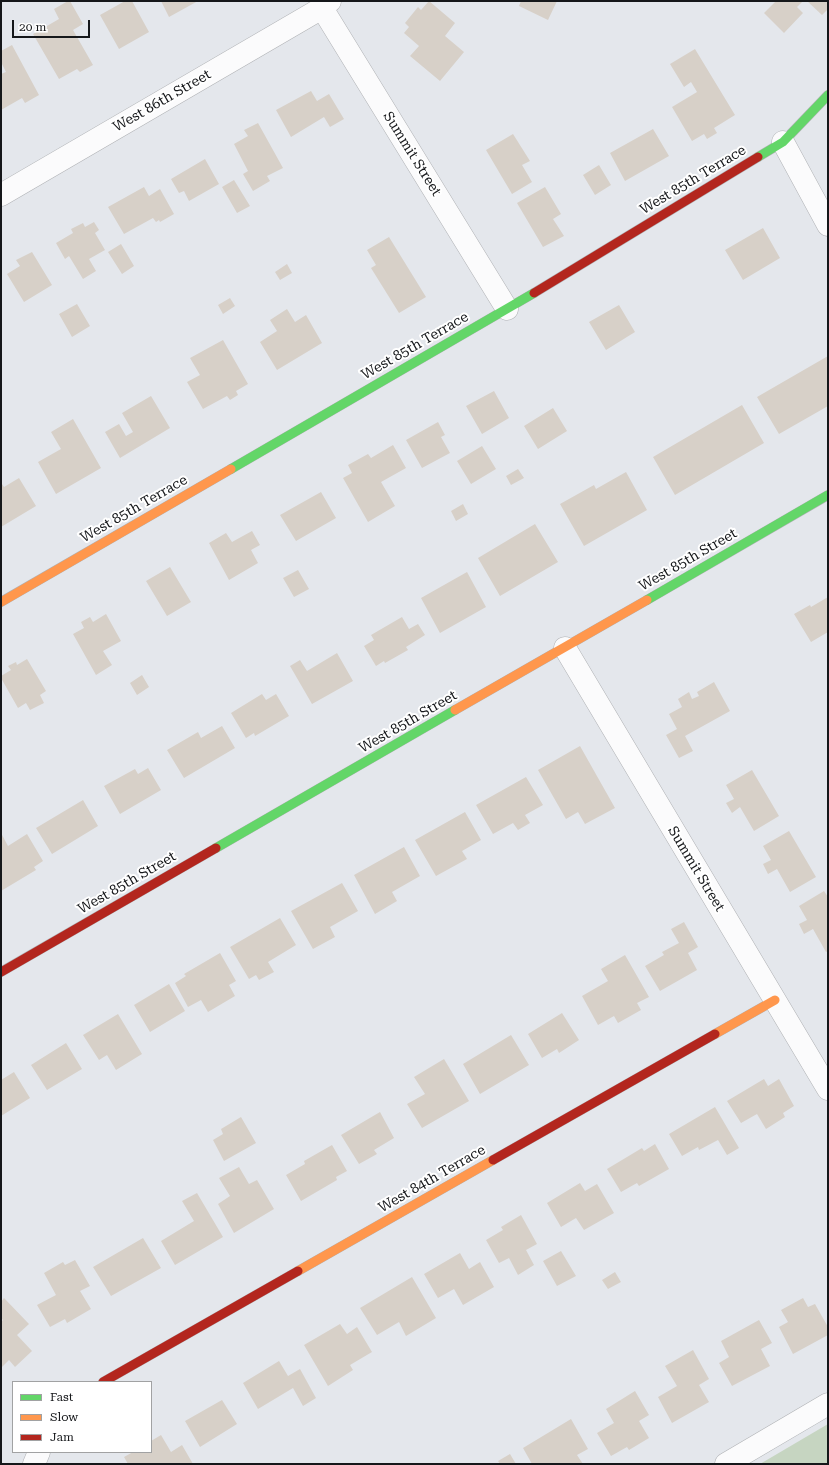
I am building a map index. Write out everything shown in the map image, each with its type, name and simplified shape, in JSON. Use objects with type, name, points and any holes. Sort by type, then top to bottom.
[{"type":"street","name":"West 86th Street","points":[[1,195],[326,4]]},
{"type":"street","name":"Summit Street","points":[[326,4],[507,309]]},
{"type":"street","name":"West 85th Terrace","points":[[1,602],[507,309],[783,142],[828,95]]},
{"type":"street","points":[[783,142],[828,224]]},
{"type":"street","name":"West 85th Street","points":[[1,972],[828,495]]},
{"type":"street","name":"Summit Street","points":[[565,648],[828,1089]]},
{"type":"street","name":"West 84th Terrace","points":[[105,1381],[775,1000]]},
{"type":"street","points":[[726,1464],[828,1404]]},
{"type":"street","points":[[34,1464],[40,1453]]},
{"type":"green space","points":[[828,1424],[828,1464],[760,1464]]},
{"type":"building","points":[[70,1],[83,24],[73,30],[93,65],[80,72],[77,69],[59,79],[33,34],[59,19],[54,9]]},
{"type":"building","points":[[125,1],[132,1],[149,32],[119,49],[100,15]]},
{"type":"building","points":[[161,1],[198,1],[169,17]]},
{"type":"building","points":[[429,1],[455,23],[445,36],[464,52],[440,81],[410,56],[419,46],[404,33],[409,27],[405,23],[418,7],[421,10]]},
{"type":"building","points":[[521,1],[557,1],[548,20],[519,6]]},
{"type":"building","points":[[776,1],[803,1],[797,7],[803,13],[784,33],[764,13]]},
{"type":"building","points":[[807,1],[828,1],[828,9],[822,15]]},
{"type":"building","points":[[12,45],[39,95],[25,103],[22,98],[1,110],[1,74],[6,72],[1,62],[1,51]]},
{"type":"building","points":[[695,49],[735,115],[714,128],[717,133],[707,139],[704,134],[692,141],[672,107],[697,92],[691,82],[684,87],[670,64]]},
{"type":"building","points":[[311,91],[317,101],[329,94],[344,119],[330,127],[324,117],[291,137],[276,110]]},
{"type":"building","points":[[258,123],[283,168],[267,176],[270,181],[253,191],[243,174],[248,171],[234,144],[248,136],[244,130]]},
{"type":"building","points":[[653,129],[669,156],[625,181],[610,153]]},
{"type":"building","points":[[513,134],[530,161],[522,165],[532,182],[512,194],[486,150]]},
{"type":"building","points":[[205,159],[219,184],[189,201],[184,191],[179,193],[171,179]]},
{"type":"building","points":[[599,165],[611,185],[595,195],[583,175]]},
{"type":"building","points":[[234,180],[250,206],[237,213],[222,187]]},
{"type":"building","points":[[144,187],[149,196],[160,189],[174,214],[160,222],[159,220],[156,222],[153,218],[124,234],[108,207]]},
{"type":"building","points":[[545,187],[561,214],[553,219],[564,236],[543,247],[517,203]]},
{"type":"building","points":[[94,222],[99,230],[95,233],[105,250],[89,259],[96,271],[83,279],[69,256],[65,259],[56,243],[73,233],[71,229],[83,223],[85,227]]},
{"type":"building","points":[[763,228],[780,258],[743,280],[725,250]]},
{"type":"building","points":[[389,237],[426,297],[399,313],[371,268],[376,265],[367,250]]},
{"type":"building","points":[[121,244],[134,266],[122,274],[108,252]]},
{"type":"building","points":[[32,252],[52,285],[24,302],[7,274],[20,266],[16,260]]},
{"type":"building","points":[[287,264],[292,273],[280,280],[275,272]]},
{"type":"building","points":[[230,298],[235,306],[223,314],[218,305]]},
{"type":"building","points":[[77,304],[90,326],[72,337],[59,314]]},
{"type":"building","points":[[619,305],[635,332],[606,350],[589,322]]},
{"type":"building","points":[[287,309],[295,322],[306,315],[322,343],[277,370],[260,342],[277,331],[270,320]]},
{"type":"building","points":[[223,340],[248,384],[236,391],[238,395],[230,400],[227,396],[203,409],[187,382],[200,375],[190,358]]},
{"type":"building","points":[[828,356],[828,406],[779,434],[757,397]]},
{"type":"building","points":[[494,391],[509,418],[482,434],[466,406]]},
{"type":"building","points":[[151,396],[170,428],[120,458],[105,432],[119,424],[126,436],[133,432],[122,413]]},
{"type":"building","points":[[742,405],[764,443],[675,495],[653,457]]},
{"type":"building","points":[[553,408],[567,431],[538,449],[524,426]]},
{"type":"building","points":[[73,419],[101,468],[56,494],[38,462],[61,449],[51,432]]},
{"type":"building","points":[[438,422],[445,435],[441,437],[450,453],[422,468],[406,440]]},
{"type":"building","points":[[393,445],[406,468],[381,482],[395,506],[368,522],[343,478],[352,473],[348,465],[368,454],[371,458]]},
{"type":"building","points":[[482,446],[496,469],[471,484],[457,461]]},
{"type":"building","points":[[518,469],[524,478],[511,485],[506,476]]},
{"type":"building","points":[[626,472],[647,510],[584,546],[560,504],[594,485],[596,489]]},
{"type":"building","points":[[19,478],[36,506],[1,527],[1,484],[4,487]]},
{"type":"building","points":[[321,492],[336,518],[296,541],[280,515]]},
{"type":"building","points":[[463,504],[468,514],[456,521],[451,511]]},
{"type":"building","points":[[535,524],[558,562],[500,596],[478,558]]},
{"type":"building","points":[[252,531],[260,545],[251,550],[258,563],[229,580],[209,543],[226,533],[232,542]]},
{"type":"building","points":[[170,567],[191,602],[167,616],[146,581]]},
{"type":"building","points":[[298,570],[309,589],[294,597],[283,578]]},
{"type":"building","points":[[467,572],[486,607],[440,633],[421,598]]},
{"type":"building","points":[[828,597],[828,632],[811,642],[794,614],[810,605],[811,607]]},
{"type":"building","points":[[106,614],[121,641],[103,651],[112,665],[96,675],[73,634],[84,628],[81,622],[90,617],[93,622]]},
{"type":"building","points":[[402,617],[409,629],[418,624],[425,635],[406,647],[408,650],[385,663],[384,661],[376,666],[364,646],[374,640],[371,635]]},
{"type":"building","points":[[337,653],[353,681],[312,704],[290,666],[300,660],[307,671]]},
{"type":"building","points":[[27,659],[46,691],[40,695],[44,703],[30,710],[26,703],[18,708],[1,678],[1,676],[11,670],[8,666],[16,662],[17,665]]},
{"type":"building","points":[[142,675],[149,687],[137,695],[130,683]]},
{"type":"building","points":[[714,682],[730,711],[685,736],[693,751],[679,758],[666,735],[677,729],[669,714],[682,707],[678,699],[689,692],[692,699],[699,696],[697,692]]},
{"type":"building","points":[[262,694],[266,700],[276,694],[289,716],[255,736],[254,733],[246,738],[231,713]]},
{"type":"building","points":[[222,726],[235,748],[184,778],[167,750],[198,732],[201,738]]},
{"type":"building","points":[[580,746],[615,808],[585,824],[578,812],[566,819],[538,770]]},
{"type":"building","points":[[148,768],[161,790],[120,814],[104,786],[135,769],[138,774]]},
{"type":"building","points":[[752,770],[779,816],[754,831],[740,807],[732,813],[726,803],[734,799],[726,785]]},
{"type":"building","points":[[526,777],[543,805],[525,815],[530,823],[518,830],[513,823],[493,834],[476,805]]},
{"type":"building","points":[[83,800],[98,826],[52,854],[36,828]]},
{"type":"building","points":[[465,812],[481,840],[462,851],[467,859],[436,876],[415,840]]},
{"type":"building","points":[[789,831],[816,877],[790,892],[777,869],[768,874],[763,864],[771,860],[763,846]]},
{"type":"building","points":[[1,833],[8,846],[27,834],[43,861],[34,867],[36,870],[1,891]]},
{"type":"building","points":[[404,847],[420,876],[392,892],[397,901],[375,914],[354,875]]},
{"type":"building","points":[[342,883],[358,911],[330,927],[335,937],[313,949],[291,911]]},
{"type":"building","points":[[824,891],[828,897],[828,951],[826,952],[813,929],[804,934],[799,924],[807,920],[799,906]]},
{"type":"building","points":[[280,918],[296,945],[268,962],[274,972],[259,980],[256,975],[249,979],[230,947]]},
{"type":"building","points":[[684,922],[698,947],[688,953],[697,970],[660,991],[645,966],[664,955],[662,952],[679,943],[671,929]]},
{"type":"building","points":[[220,953],[236,981],[229,985],[235,996],[208,1012],[201,1000],[188,1007],[175,983],[186,976],[184,974]]},
{"type":"building","points":[[625,955],[649,997],[637,1003],[641,1010],[618,1023],[614,1016],[598,1025],[582,996],[608,981],[601,969]]},
{"type":"building","points":[[169,984],[185,1011],[150,1032],[134,1005]]},
{"type":"building","points":[[562,1013],[579,1040],[559,1053],[557,1049],[542,1058],[528,1034]]},
{"type":"building","points":[[118,1014],[142,1054],[116,1070],[107,1055],[99,1060],[83,1035]]},
{"type":"building","points":[[511,1035],[529,1065],[480,1094],[463,1064]]},
{"type":"building","points":[[66,1043],[82,1069],[47,1090],[31,1065]]},
{"type":"building","points":[[444,1059],[469,1101],[422,1128],[407,1104],[425,1094],[414,1077]]},
{"type":"building","points":[[14,1072],[30,1098],[1,1116],[1,1080]]},
{"type":"building","points":[[764,1079],[768,1086],[779,1079],[794,1106],[783,1113],[785,1117],[766,1129],[757,1114],[741,1123],[727,1101]]},
{"type":"building","points":[[715,1107],[739,1148],[727,1155],[718,1140],[699,1150],[698,1147],[682,1156],[669,1134]]},
{"type":"building","points":[[380,1112],[394,1138],[374,1150],[377,1154],[359,1164],[341,1135]]},
{"type":"building","points":[[241,1117],[256,1143],[224,1161],[213,1140],[223,1134],[221,1129]]},
{"type":"building","points":[[655,1144],[669,1169],[639,1186],[637,1183],[621,1192],[607,1169],[642,1148],[644,1151]]},
{"type":"building","points":[[332,1145],[347,1171],[336,1177],[337,1180],[301,1201],[286,1175],[305,1164],[304,1161]]},
{"type":"building","points":[[239,1167],[249,1184],[257,1180],[274,1209],[234,1233],[218,1204],[230,1196],[219,1178]]},
{"type":"building","points":[[580,1183],[585,1191],[597,1184],[614,1213],[584,1230],[576,1218],[561,1227],[547,1203]]},
{"type":"building","points":[[197,1193],[223,1237],[175,1265],[161,1241],[194,1221],[182,1201]]},
{"type":"building","points":[[521,1215],[537,1244],[526,1250],[534,1265],[518,1275],[509,1258],[499,1263],[486,1240],[503,1230],[501,1227]]},
{"type":"building","points":[[143,1238],[161,1268],[111,1296],[93,1267]]},
{"type":"building","points":[[561,1251],[576,1276],[557,1286],[543,1261]]},
{"type":"building","points":[[460,1253],[469,1269],[480,1262],[494,1287],[463,1305],[454,1289],[438,1298],[424,1274]]},
{"type":"building","points":[[75,1260],[90,1286],[80,1291],[91,1309],[67,1323],[65,1319],[50,1327],[37,1305],[56,1295],[44,1273],[63,1262],[65,1265]]},
{"type":"building","points":[[615,1272],[621,1282],[608,1289],[602,1280]]},
{"type":"building","points":[[412,1277],[436,1318],[406,1336],[399,1322],[377,1335],[360,1308]]},
{"type":"building","points":[[4,1298],[29,1324],[17,1335],[32,1351],[15,1367],[9,1360],[1,1368],[1,1322],[3,1320],[1,1318],[1,1302]]},
{"type":"building","points":[[803,1298],[808,1307],[815,1304],[828,1327],[828,1335],[793,1354],[779,1327],[788,1322],[781,1310]]},
{"type":"building","points":[[759,1320],[772,1343],[761,1349],[770,1366],[732,1386],[719,1363],[729,1357],[721,1341]]},
{"type":"building","points":[[340,1324],[347,1334],[357,1327],[372,1352],[350,1365],[353,1370],[328,1386],[304,1345]]},
{"type":"building","points":[[693,1350],[709,1379],[699,1385],[709,1402],[672,1423],[658,1397],[677,1386],[665,1366]]},
{"type":"building","points":[[279,1361],[288,1376],[300,1369],[316,1398],[303,1406],[293,1388],[258,1409],[243,1383]]},
{"type":"building","points":[[635,1391],[649,1415],[639,1421],[649,1438],[629,1450],[627,1447],[611,1456],[597,1433],[614,1423],[606,1409]]},
{"type":"building","points":[[222,1400],[237,1424],[200,1447],[185,1421]]},
{"type":"building","points":[[571,1419],[588,1449],[577,1455],[583,1464],[532,1464],[523,1448]]},
{"type":"building","points":[[161,1435],[171,1452],[182,1445],[193,1464],[128,1464],[124,1457],[131,1453],[152,1453],[152,1440]]},
{"type":"building","points":[[510,1454],[516,1464],[500,1464],[498,1461]]},
{"type":"traffic: fast","points":[[758,157],[783,142],[828,95]]},
{"type":"traffic: fast","points":[[231,469],[534,293]]},
{"type":"traffic: fast","points":[[647,600],[828,495]]},
{"type":"traffic: fast","points":[[216,848],[455,710]]},
{"type":"traffic: slow","points":[[1,602],[231,469]]},
{"type":"traffic: slow","points":[[455,710],[647,600]]},
{"type":"traffic: slow","points":[[715,1034],[775,1000]]},
{"type":"traffic: slow","points":[[298,1271],[493,1160]]},
{"type":"traffic: jam","points":[[534,293],[758,157]]},
{"type":"traffic: jam","points":[[1,972],[216,848]]},
{"type":"traffic: jam","points":[[493,1160],[715,1034]]},
{"type":"traffic: jam","points":[[105,1381],[298,1271]]}]
